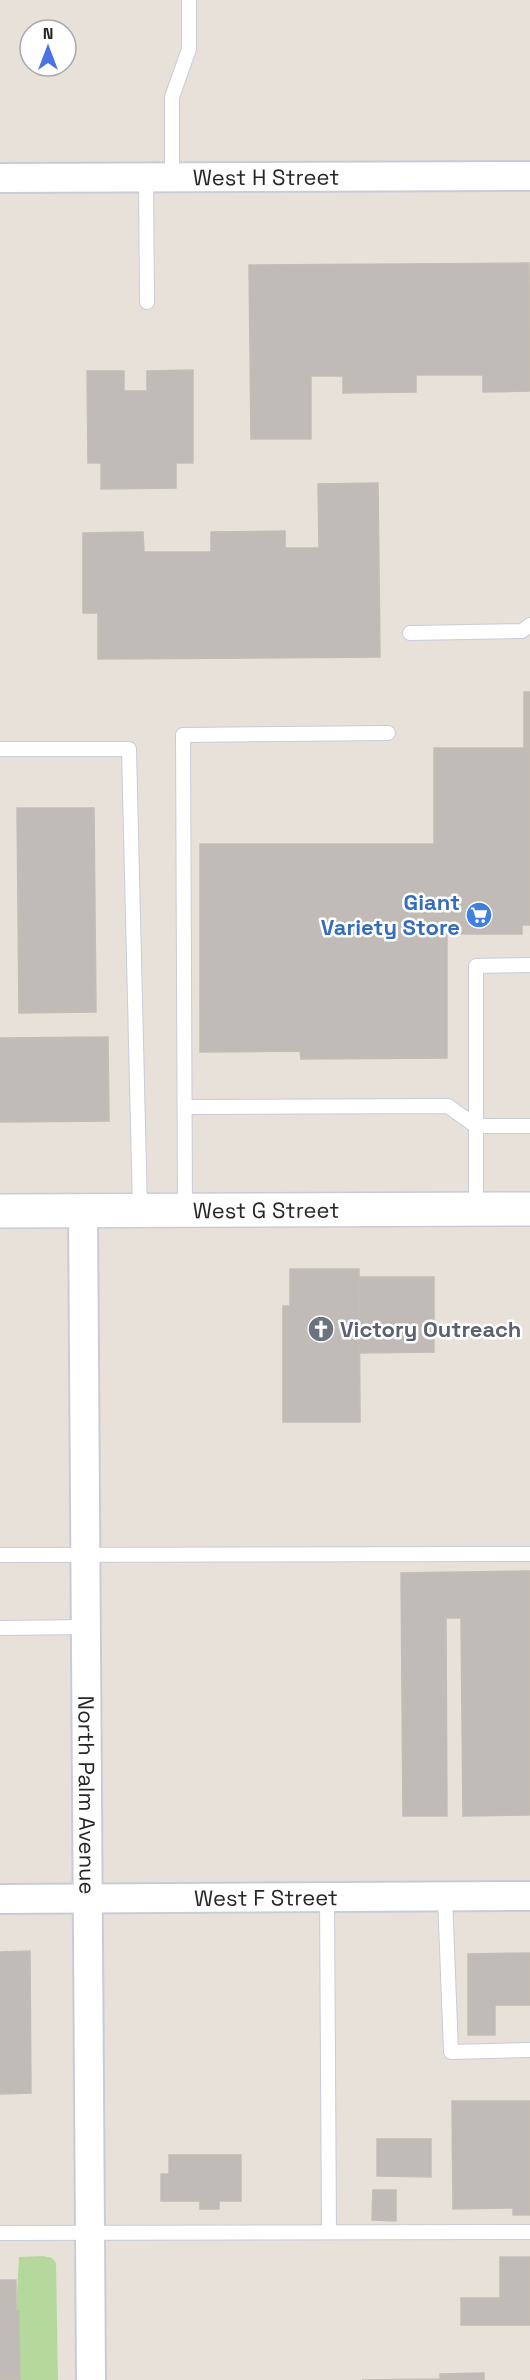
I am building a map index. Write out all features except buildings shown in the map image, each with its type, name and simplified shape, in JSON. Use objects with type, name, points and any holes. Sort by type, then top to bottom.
[{"type":"street","name":"West H Street","points":[[0,178],[530,176]]},
{"type":"street","name":"West G Street","points":[[0,1211],[530,1209]]},
{"type":"street","name":"North Palm Avenue","points":[[83,1210],[91,2380]]},
{"type":"street","name":"West F Street","points":[[0,1899],[530,1896]]},
{"type":"lane","points":[[147,302],[159,177],[172,97],[189,49],[189,0]]},
{"type":"lane","points":[[410,633],[522,631],[530,625]]},
{"type":"lane","points":[[185,1210],[183,735],[388,733]]},
{"type":"lane","points":[[0,749],[129,749],[140,1210]]},
{"type":"lane","points":[[476,1209],[476,966],[530,965]]},
{"type":"lane","points":[[185,1107],[448,1106],[476,1126],[530,1126]]},
{"type":"lane","points":[[0,1555],[530,1554]]},
{"type":"lane","points":[[0,1628],[86,1627]]},
{"type":"lane","points":[[445,1897],[450,2052],[530,2050]]},
{"type":"lane","points":[[327,1898],[329,2232]]},
{"type":"lane","points":[[0,2233],[530,2232]]},
{"type":"green space","points":[[19,2257],[52,2258],[56,2263],[58,2380],[20,2380],[19,2311],[16,2311]]},
{"type":"place","name":"Giant Variety Store","points":[[479,915]]},
{"type":"place","name":"Victory Outreach","points":[[321,1329]]}]
